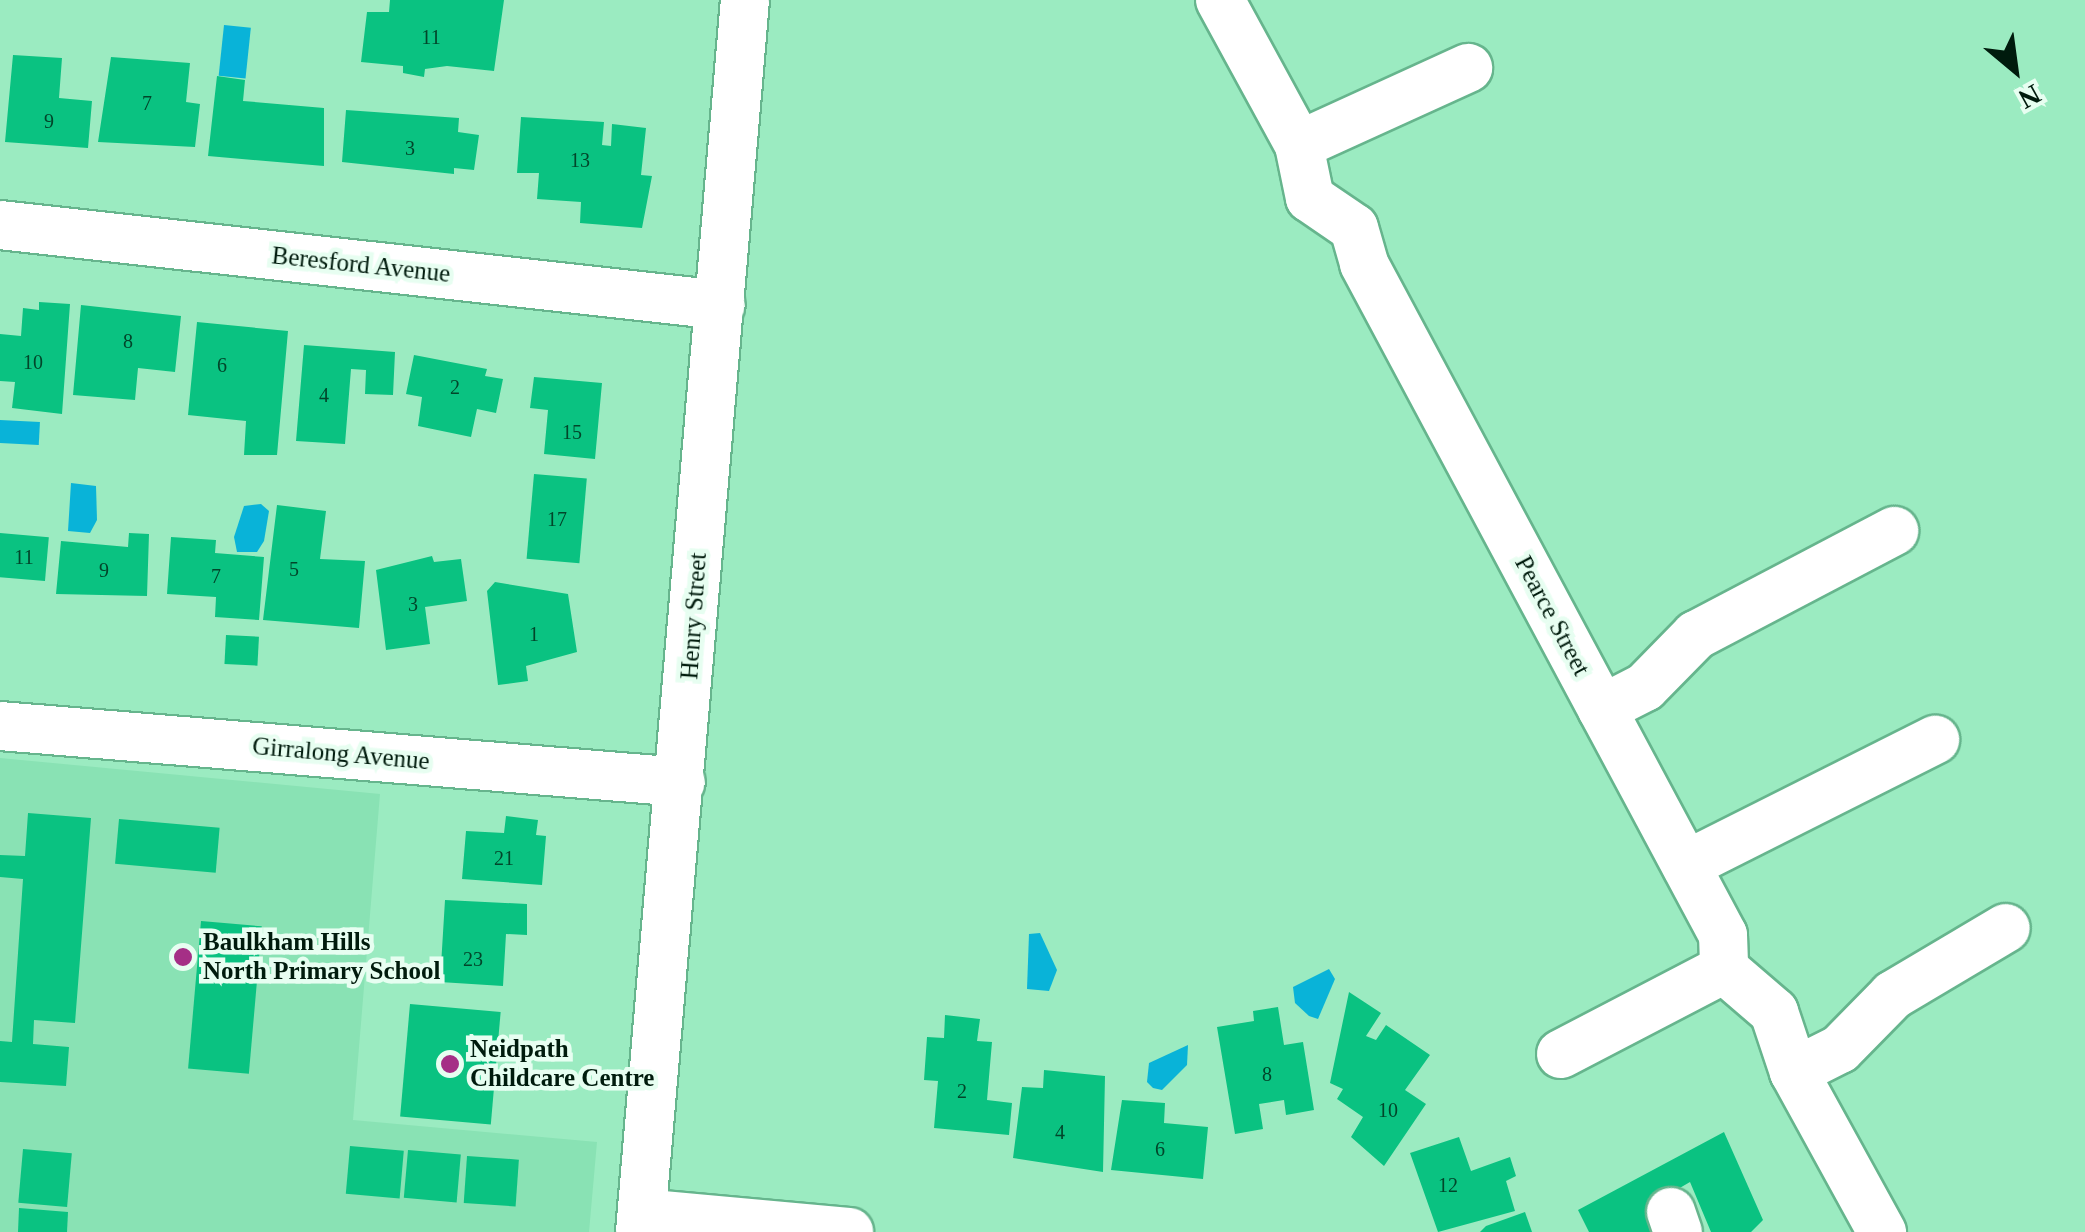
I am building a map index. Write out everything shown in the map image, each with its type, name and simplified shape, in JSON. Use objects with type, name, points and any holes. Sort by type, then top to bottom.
[{"type":"street","name":"Henry Street","points":[[641,1222],[745,0]]},
{"type":"street","name":"Pearce Street","points":[[1220,0],[1300,145],[1310,198],[1354,228],[1364,264],[1724,935],[1724,970]]},
{"type":"street","points":[[1300,145],[1468,68]]},
{"type":"street","name":"Beresford Avenue","points":[[0,225],[721,306]]},
{"type":"street","points":[[1602,709],[1645,687],[1696,634],[1894,530]]},
{"type":"street","name":"Girralong Avenue","points":[[0,726],[681,782]]},
{"type":"street","points":[[1686,865],[1935,740]]},
{"type":"street","points":[[1794,1072],[1840,1049],[1893,994],[2006,928]]},
{"type":"street","points":[[1561,1054],[1724,970],[1774,1012],[1794,1072],[1882,1232]]},
{"type":"street","points":[[641,1222],[848,1232]]},
{"type":"shaded area","name":"Baulkham Hills North Primary School","points":[[0,758],[380,794],[353,1120],[597,1142],[589,1232],[0,1232]]},
{"type":"water","points":[[224,25],[251,28],[246,79],[219,76]]},
{"type":"water","points":[[0,420],[40,422],[39,445],[0,443]]},
{"type":"water","points":[[71,483],[96,486],[97,520],[90,533],[68,531]]},
{"type":"water","points":[[261,504],[269,511],[264,541],[257,552],[237,552],[234,537],[244,506]]},
{"type":"water","points":[[1040,933],[1057,970],[1049,991],[1027,989],[1029,934]]},
{"type":"water","points":[[1329,969],[1335,979],[1318,1019],[1295,1003],[1293,987]]},
{"type":"water","points":[[1188,1045],[1187,1065],[1162,1090],[1153,1088],[1147,1082],[1149,1063]]},
{"type":"building","points":[[390,0],[504,0],[494,71],[447,66],[425,69],[424,77],[403,73],[403,66],[361,62],[367,12],[389,12]]},
{"type":"building","points":[[13,55],[62,58],[59,98],[92,101],[88,148],[5,142]]},
{"type":"building","points":[[111,57],[190,63],[186,102],[200,104],[195,147],[98,142]]},
{"type":"building","points":[[217,76],[245,80],[243,101],[324,108],[324,166],[208,156]]},
{"type":"building","points":[[346,110],[459,118],[458,132],[479,135],[474,170],[454,168],[454,174],[342,162]]},
{"type":"building","points":[[521,117],[604,122],[602,145],[611,146],[612,124],[646,128],[641,175],[652,176],[642,228],[580,223],[581,202],[537,199],[539,173],[517,173]]},
{"type":"building","points":[[39,302],[70,304],[62,414],[12,408],[15,382],[0,381],[0,334],[21,336],[23,308],[39,310]]},
{"type":"building","points":[[81,305],[181,316],[175,372],[138,368],[135,400],[73,395]]},
{"type":"building","points":[[197,322],[288,331],[277,455],[244,455],[246,421],[188,415]]},
{"type":"building","points":[[304,345],[395,352],[393,395],[365,394],[366,370],[351,369],[345,444],[296,441]]},
{"type":"building","points":[[414,355],[487,369],[485,376],[503,379],[496,413],[477,409],[471,437],[418,426],[422,397],[406,394]]},
{"type":"building","points":[[534,377],[602,383],[595,459],[544,454],[548,410],[530,408]]},
{"type":"building","points":[[534,474],[587,479],[579,563],[527,559]]},
{"type":"building","points":[[277,505],[326,511],[320,559],[365,561],[359,628],[263,620]]},
{"type":"building","points":[[0,533],[49,537],[45,581],[0,577]]},
{"type":"building","points":[[129,533],[149,534],[147,596],[56,594],[61,541],[128,547]]},
{"type":"building","points":[[171,537],[216,540],[215,553],[264,557],[259,620],[215,617],[216,597],[167,594]]},
{"type":"building","points":[[432,556],[434,562],[461,559],[467,601],[425,607],[430,644],[386,650],[376,570]]},
{"type":"building","points":[[495,582],[568,594],[577,652],[526,666],[528,681],[498,685],[487,591]]},
{"type":"building","points":[[226,635],[259,637],[257,666],[224,664]]},
{"type":"building","points":[[28,813],[91,818],[75,1023],[34,1020],[33,1044],[69,1047],[66,1086],[0,1082],[0,1041],[12,1042],[23,879],[0,877],[0,855],[25,856]]},
{"type":"building","points":[[506,816],[538,820],[536,835],[546,836],[542,885],[462,879],[466,831],[504,833]]},
{"type":"building","points":[[119,819],[220,828],[216,873],[115,864]]},
{"type":"building","points":[[445,900],[527,904],[527,935],[506,934],[503,986],[440,982]]},
{"type":"building","points":[[201,921],[262,926],[249,1074],[188,1068]]},
{"type":"building","points":[[1349,992],[1381,1013],[1366,1036],[1376,1040],[1386,1025],[1430,1055],[1405,1090],[1426,1104],[1384,1166],[1351,1137],[1363,1117],[1337,1099],[1343,1089],[1330,1083]]},
{"type":"building","name":"Neidpath Childcare Centre","points":[[410,1004],[501,1012],[491,1125],[400,1117]]},
{"type":"building","points":[[1278,1007],[1284,1045],[1303,1042],[1314,1110],[1286,1115],[1284,1100],[1259,1104],[1263,1129],[1235,1134],[1217,1027],[1254,1021],[1253,1011]]},
{"type":"building","points":[[945,1015],[980,1019],[977,1041],[992,1042],[987,1100],[1012,1103],[1009,1135],[934,1128],[938,1081],[924,1080],[927,1037],[944,1038]]},
{"type":"building","points":[[1044,1070],[1105,1076],[1103,1172],[1013,1158],[1022,1087],[1043,1088]]},
{"type":"building","points":[[1122,1100],[1165,1103],[1164,1123],[1208,1127],[1203,1179],[1111,1170]]},
{"type":"building","points":[[1724,1132],[1763,1220],[1751,1232],[1711,1232],[1690,1182],[1647,1207],[1658,1232],[1589,1232],[1578,1210]]},
{"type":"building","points":[[1459,1137],[1471,1171],[1510,1157],[1516,1176],[1506,1181],[1515,1211],[1438,1232],[1410,1153]]},
{"type":"building","points":[[350,1146],[404,1151],[400,1199],[346,1194]]},
{"type":"building","points":[[23,1149],[72,1153],[67,1207],[18,1203]]},
{"type":"building","points":[[408,1150],[461,1155],[457,1202],[404,1198]]},
{"type":"building","points":[[467,1156],[519,1160],[516,1207],[464,1203]]},
{"type":"building","points":[[19,1208],[68,1212],[67,1232],[18,1232]]},
{"type":"building","points":[[1525,1212],[1532,1232],[1480,1232],[1486,1226]]},
{"type":"place","name":"Baulkham Hills North Primary School","points":[[183,957]]},
{"type":"place","name":"Neidpath Childcare Centre","points":[[450,1064]]}]
